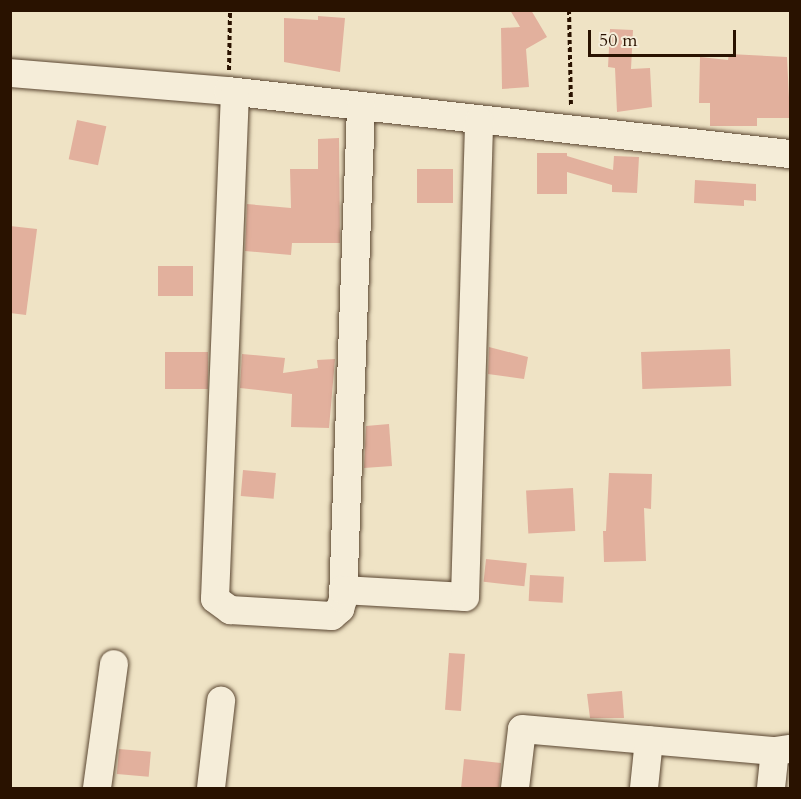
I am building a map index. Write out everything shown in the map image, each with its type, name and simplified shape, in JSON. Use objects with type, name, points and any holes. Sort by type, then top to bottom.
[{"type":"street","points":[[10,73],[232,92],[790,154]]},
{"type":"street","points":[[232,92],[215,599],[230,610],[332,616],[340,609],[343,590],[361,107]]},
{"type":"street","points":[[343,590],[465,597],[479,121]]},
{"type":"street","points":[[96,789],[114,664]]},
{"type":"street","points":[[211,789],[221,701]]},
{"type":"street","points":[[515,789],[522,729],[783,750],[771,789]]},
{"type":"street","points":[[644,789],[649,740]]},
{"type":"path","points":[[230,10],[232,92]]},
{"type":"path","points":[[569,10],[571,131]]},
{"type":"building","points":[[510,10],[531,10],[547,37],[526,49],[529,87],[502,89],[501,28],[520,27]]},
{"type":"building","points":[[318,16],[345,18],[340,72],[284,62],[284,18],[318,20]]},
{"type":"building","points":[[610,29],[633,30],[631,69],[650,68],[652,107],[617,112],[615,68],[608,67]]},
{"type":"building","points":[[729,54],[787,57],[790,118],[757,118],[757,126],[710,126],[710,103],[699,103],[700,57],[728,60]]},
{"type":"building","points":[[77,120],[106,126],[98,165],[69,159]]},
{"type":"building","points":[[339,138],[340,243],[292,243],[291,255],[245,251],[247,204],[291,208],[290,169],[318,169],[318,139]]},
{"type":"building","points":[[537,153],[567,153],[567,156],[613,170],[614,156],[639,157],[637,193],[612,192],[612,185],[567,172],[567,194],[537,194]]},
{"type":"building","points":[[417,169],[453,169],[453,203],[417,203]]},
{"type":"building","points":[[695,180],[756,184],[756,201],[744,200],[744,206],[694,203]]},
{"type":"building","points":[[10,226],[37,229],[26,315],[10,313]]},
{"type":"building","points":[[158,266],[193,266],[193,296],[158,296]]},
{"type":"building","points":[[489,347],[528,357],[524,379],[488,374]]},
{"type":"building","points":[[730,349],[731,386],[642,389],[641,352]]},
{"type":"building","points":[[165,352],[208,352],[208,389],[165,389]]},
{"type":"building","points":[[242,354],[285,358],[283,373],[318,368],[317,360],[335,359],[329,428],[291,427],[292,394],[240,388]]},
{"type":"building","points":[[389,424],[392,466],[364,468],[366,426]]},
{"type":"building","points":[[243,470],[276,473],[274,499],[241,496]]},
{"type":"building","points":[[609,473],[652,474],[651,509],[644,508],[646,561],[604,562],[603,531],[606,531]]},
{"type":"building","points":[[573,488],[575,531],[528,533],[526,490]]},
{"type":"building","points":[[486,559],[527,563],[524,586],[484,582]]},
{"type":"building","points":[[530,575],[564,577],[563,603],[529,601]]},
{"type":"building","points":[[449,653],[465,654],[461,711],[445,710]]},
{"type":"building","points":[[622,691],[624,718],[590,718],[587,694]]},
{"type":"building","points":[[119,749],[151,752],[149,777],[117,774]]},
{"type":"building","points":[[464,759],[501,763],[499,789],[461,789]]}]
